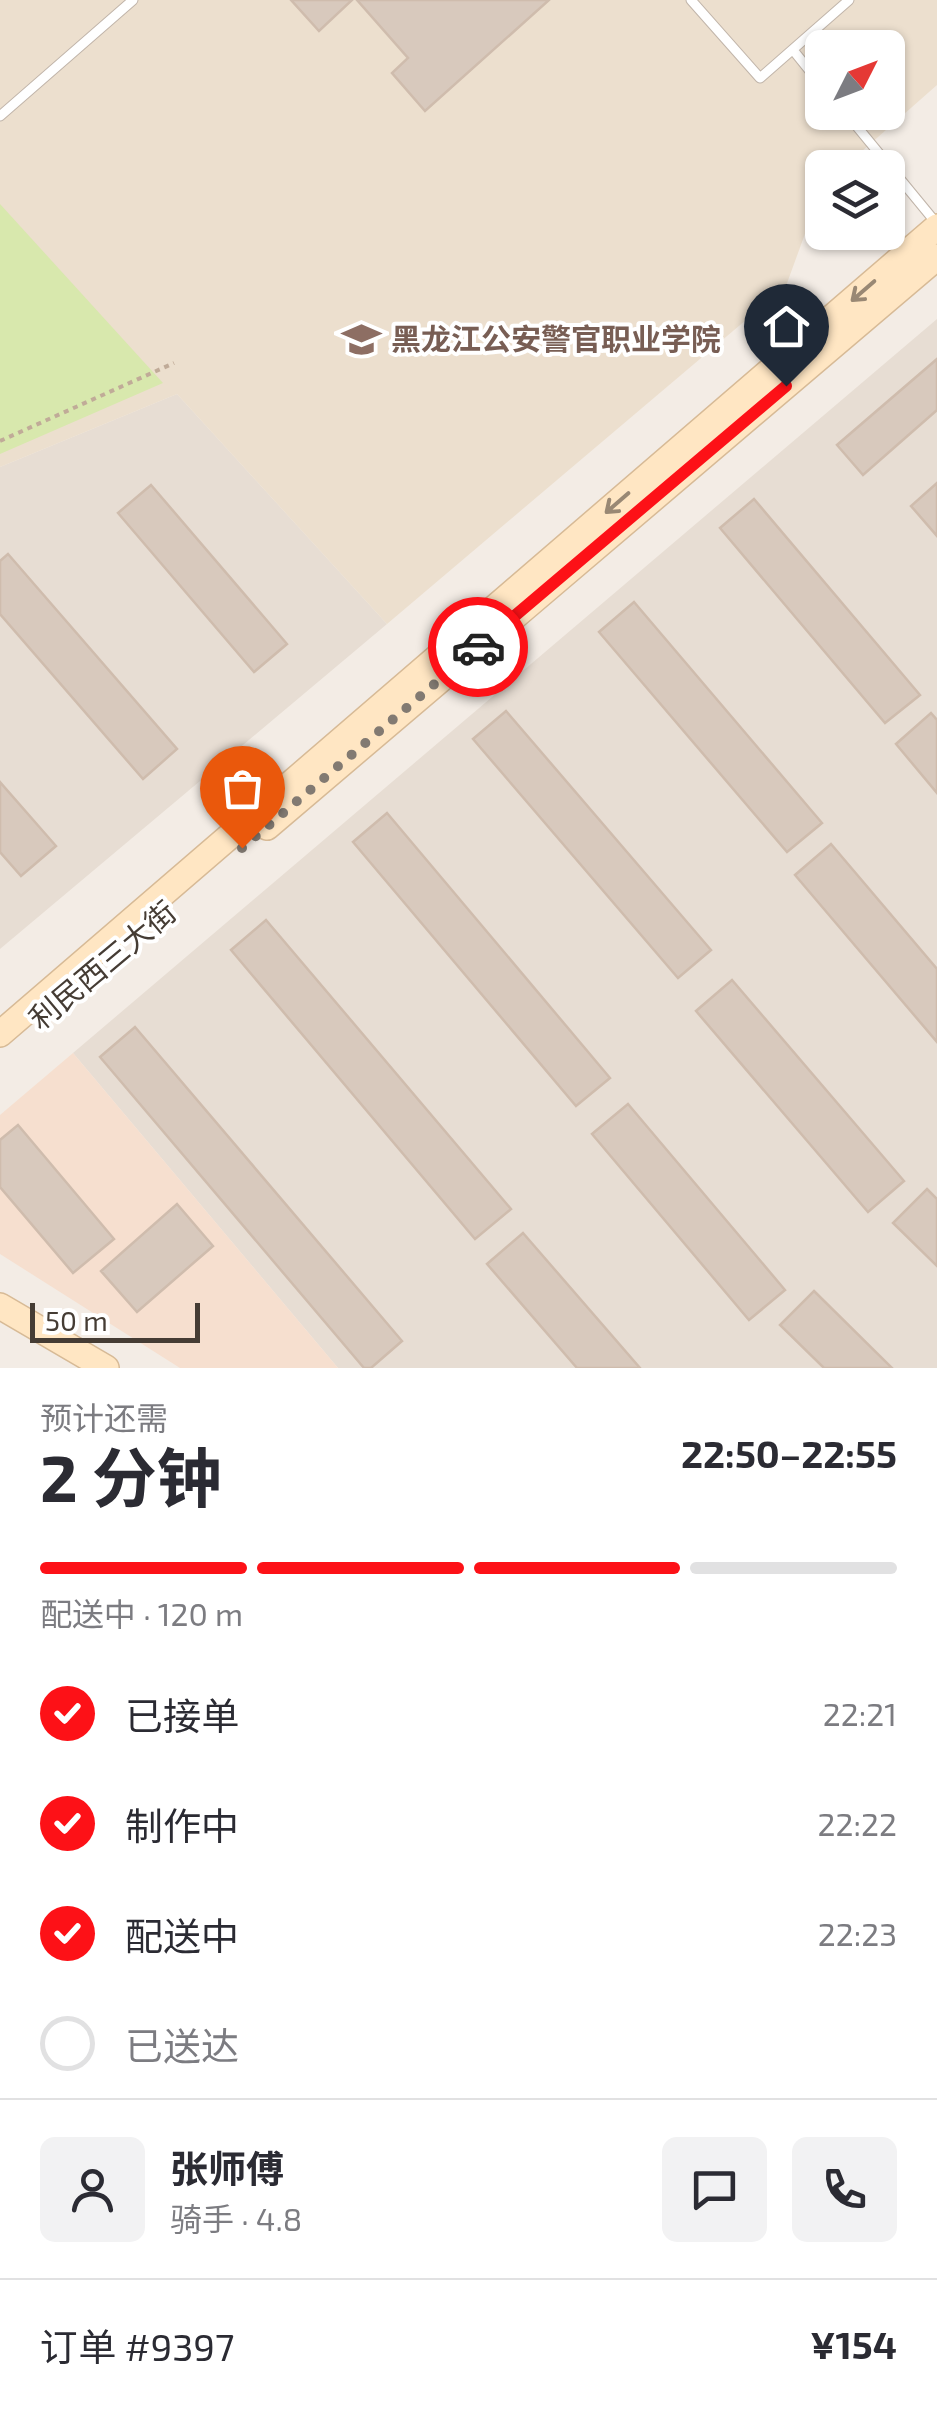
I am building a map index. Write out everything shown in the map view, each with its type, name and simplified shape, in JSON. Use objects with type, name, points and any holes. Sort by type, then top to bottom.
[{"type":"main road","name":"利民西三大街","points":[[0,1034],[937,225]]},
{"type":"main road","name":"利民西三大街","points":[[0,1054],[937,257]]},
{"type":"main road","points":[[0,1306],[106,1368]]},
{"type":"lane","points":[[0,116],[133,0]]},
{"type":"lane","points":[[692,0],[760,78],[849,0]]},
{"type":"lane","points":[[792,50],[805,66]]},
{"type":"lane","points":[[860,130],[937,225]]},
{"type":"path","points":[[0,441],[174,363]]},
{"type":"shaded area","name":"黑龙江公安警官职业学院","points":[[0,0],[937,0],[937,85],[905,113],[905,30],[805,30],[805,130],[886,130],[863,150],[805,150],[805,234],[786,286],[387,624],[177,394],[0,467]]},
{"type":"shaded area","points":[[937,319],[937,1368],[338,1368],[73,1053]]},
{"type":"shaded area","points":[[177,394],[387,624],[0,949],[0,467]]},
{"type":"shaded area","points":[[73,1053],[338,1368],[180,1368],[0,1254],[0,1115]]},
{"type":"green space","points":[[0,204],[163,383],[0,454]]},
{"type":"building","points":[[291,0],[352,0],[319,31]]},
{"type":"building","points":[[357,0],[549,0],[425,111],[392,73],[408,58]]},
{"type":"building","points":[[937,359],[937,410],[863,475],[837,445]]},
{"type":"building","points":[[937,483],[937,536],[911,506]]},
{"type":"building","points":[[151,485],[287,644],[254,672],[118,513]]},
{"type":"building","points":[[754,499],[920,695],[885,723],[720,528]]},
{"type":"building","points":[[8,554],[177,749],[143,779],[0,614],[0,561]]},
{"type":"building","points":[[634,602],[822,823],[787,852],[599,632]]},
{"type":"building","points":[[506,711],[711,950],[678,978],[473,739]]},
{"type":"building","points":[[931,713],[937,720],[937,793],[896,744]]},
{"type":"building","points":[[0,782],[56,846],[21,876],[0,852]]},
{"type":"building","points":[[387,813],[610,1078],[576,1106],[353,842]]},
{"type":"building","points":[[831,844],[937,969],[937,1042],[795,875]]},
{"type":"building","points":[[266,920],[511,1209],[475,1239],[231,950]]},
{"type":"building","points":[[732,980],[904,1181],[868,1212],[696,1011]]},
{"type":"building","points":[[135,1027],[402,1341],[371,1368],[364,1368],[100,1057]]},
{"type":"building","points":[[628,1104],[785,1290],[749,1320],[592,1134]]},
{"type":"building","points":[[18,1125],[114,1239],[73,1273],[0,1187],[0,1140]]},
{"type":"building","points":[[927,1189],[937,1199],[937,1266],[893,1223]]},
{"type":"building","points":[[177,1204],[213,1246],[137,1312],[101,1271]]},
{"type":"building","points":[[523,1233],[640,1368],[577,1368],[487,1264]]},
{"type":"building","points":[[814,1291],[892,1368],[824,1368],[780,1325]]},
{"type":"way so far","points":[[242,848],[478,647]]},
{"type":"place","name":"黑龙江公安警官职业学院","points":[[361,340]]},
{"type":"route","points":[[478,647],[786,386]]}]
